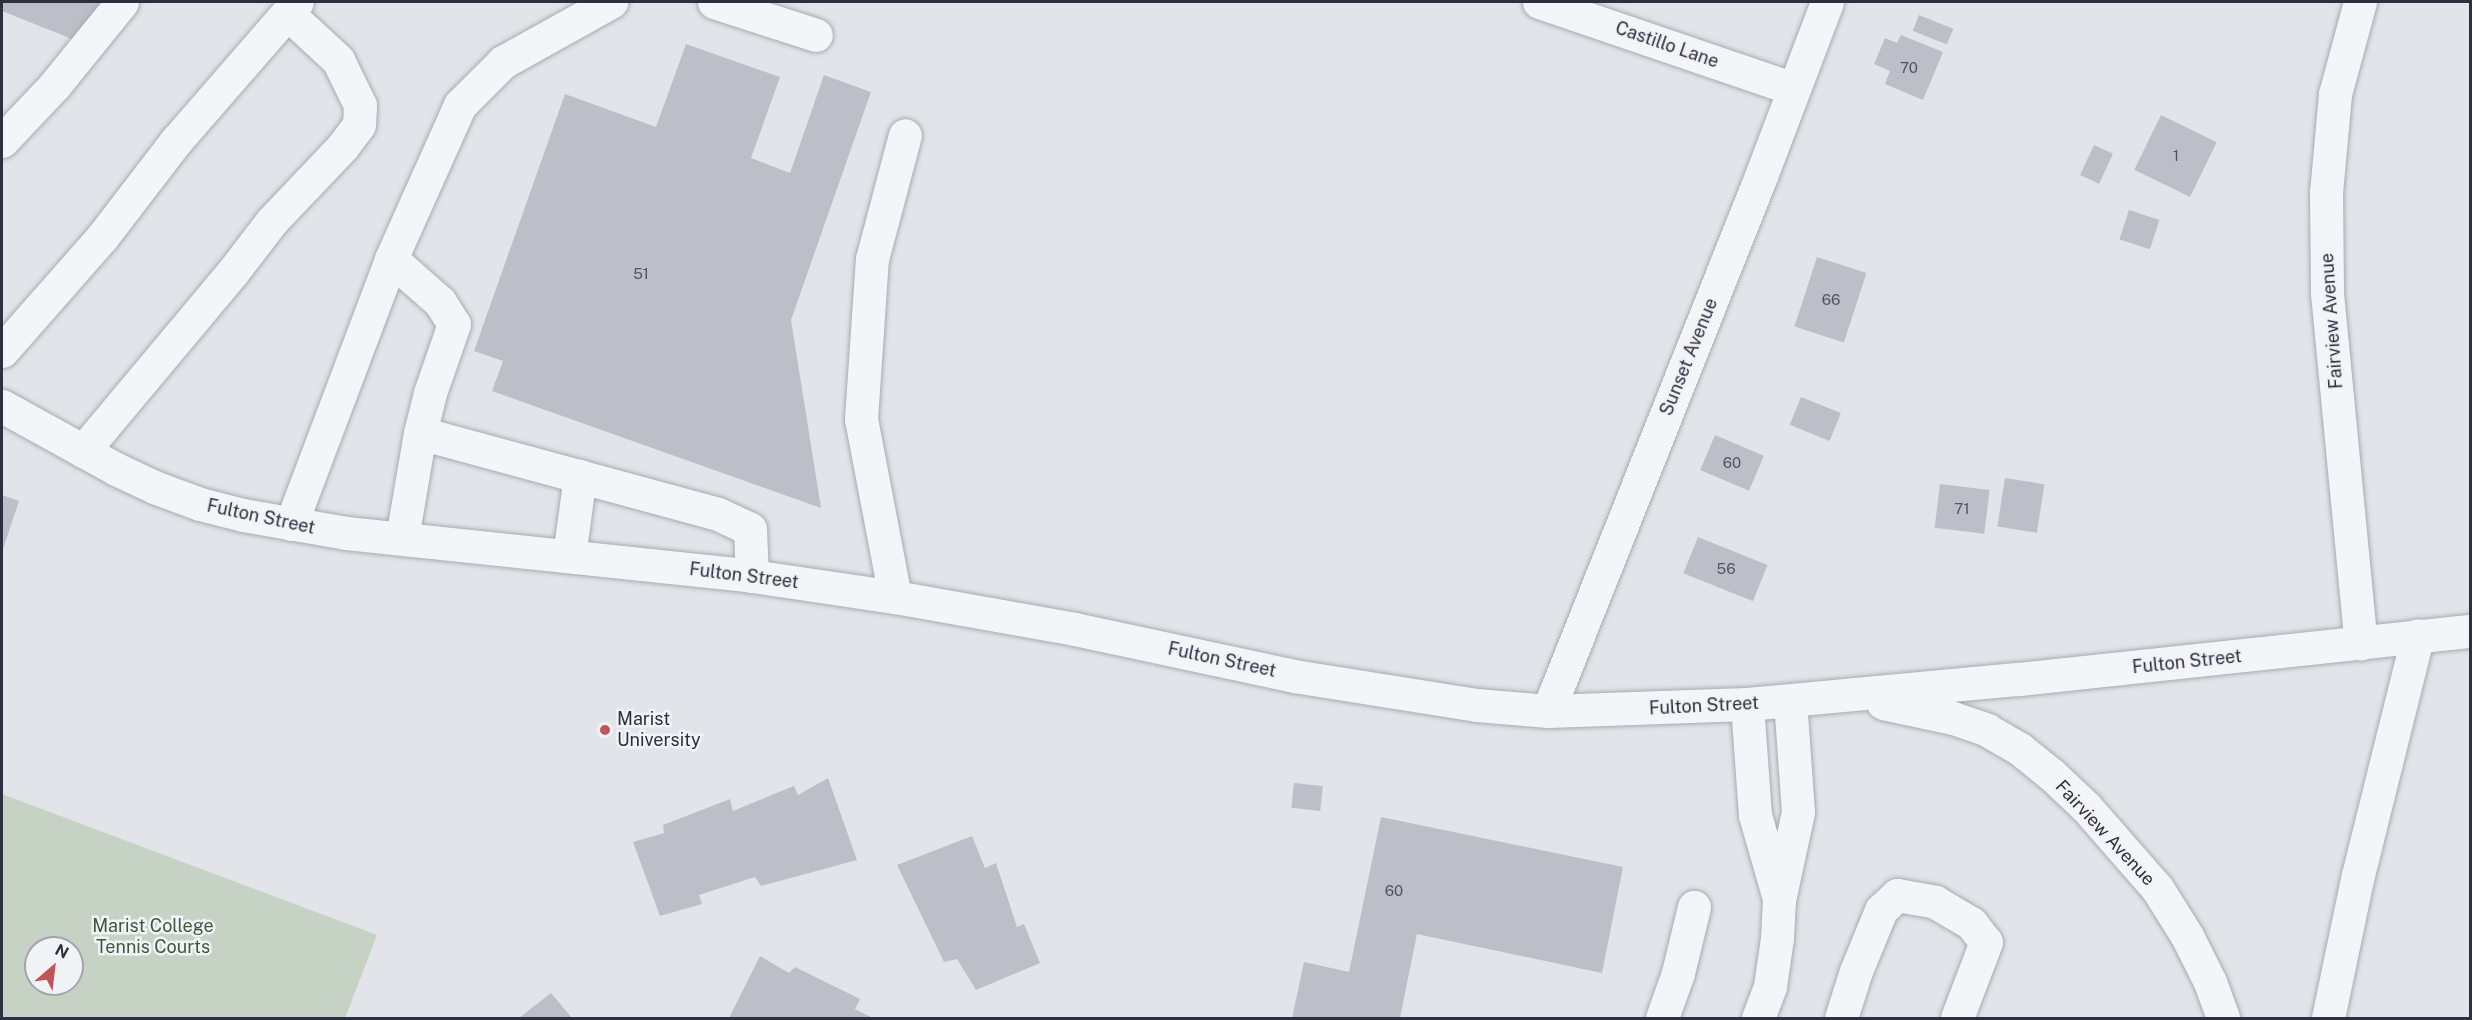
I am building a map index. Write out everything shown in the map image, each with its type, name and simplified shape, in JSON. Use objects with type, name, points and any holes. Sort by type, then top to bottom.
[{"type":"street","points":[[2,141],[54,86],[122,2]]},
{"type":"street","points":[[291,524],[391,259],[460,105],[503,62],[611,2]]},
{"type":"street","points":[[714,2],[816,35]]},
{"type":"street","name":"Castillo Lane","points":[[1539,2],[1794,89]]},
{"type":"street","name":"Sunset Avenue","points":[[1548,711],[1827,2]]},
{"type":"street","name":"Fairview Avenue","points":[[2360,2],[2335,94],[2326,192],[2327,293],[2361,643]]},
{"type":"street","points":[[2,351],[103,236],[176,141],[292,7],[338,60],[360,105],[359,125],[343,146],[271,222],[232,273],[83,451]]},
{"type":"street","points":[[895,597],[861,419],[872,259],[905,135]]},
{"type":"street","points":[[391,259],[440,302],[454,324],[430,393],[420,433],[402,538]]},
{"type":"street","name":"Fulton Street","points":[[2,406],[145,483],[200,504],[291,524],[752,576],[895,597],[1075,629],[1294,676],[1381,692],[1548,711],[1804,700],[2470,631]]},
{"type":"street","points":[[420,433],[718,514],[750,529],[752,576]]},
{"type":"street","points":[[569,556],[580,476]]},
{"type":"street","points":[[2328,1018],[2358,875],[2418,635]]},
{"type":"street","points":[[1758,1018],[1770,986],[1777,938],[1779,900],[1798,812],[1804,700]]},
{"type":"street","name":"Fairview Avenue","points":[[1804,700],[1877,702],[1953,718],[1987,730],[2021,750],[2086,807],[2157,888],[2187,936],[2210,982],[2223,1018]]},
{"type":"street","points":[[1747,704],[1755,815],[1779,900]]},
{"type":"street","points":[[1841,1018],[1856,971],[1881,910],[1897,895],[1935,902],[1971,923],[1986,942],[1956,1018]]},
{"type":"street","points":[[1662,1018],[1678,973],[1694,908]]},
{"type":"green space","name":"Marist College Tennis Courts","points":[[2,794],[377,935],[345,1018],[2,1018]]},
{"type":"building","points":[[2,2],[104,2],[72,39],[2,11]]},
{"type":"building","points":[[1919,15],[1953,29],[1947,45],[1913,31]]},
{"type":"building","points":[[1901,35],[1943,52],[1923,100],[1885,84],[1890,71],[1874,64],[1885,38],[1897,43]]},
{"type":"building","points":[[686,44],[780,77],[751,158],[790,173],[824,75],[871,92],[791,320],[821,508],[492,391],[503,361],[474,351],[565,94],[656,127]]},
{"type":"building","points":[[2161,115],[2217,142],[2190,197],[2134,170]]},
{"type":"building","points":[[2094,145],[2113,154],[2099,184],[2080,175]]},
{"type":"building","points":[[2129,210],[2159,220],[2150,249],[2119,239]]},
{"type":"building","points":[[1817,257],[1866,273],[1844,342],[1794,326]]},
{"type":"building","points":[[1801,397],[1841,413],[1830,441],[1790,425]]},
{"type":"building","points":[[1715,435],[1764,456],[1749,491],[1700,470]]},
{"type":"building","points":[[2005,478],[2045,484],[2037,533],[1997,526]]},
{"type":"building","points":[[1940,484],[1990,490],[1984,534],[1935,528]]},
{"type":"building","points":[[2,495],[19,501],[2,552]]},
{"type":"building","points":[[1698,537],[1768,565],[1753,601],[1683,573]]},
{"type":"building","points":[[828,778],[857,860],[761,886],[755,877],[699,895],[702,904],[660,916],[633,842],[664,833],[663,825],[730,799],[733,811],[794,786],[798,795]]},
{"type":"building","points":[[1294,783],[1323,786],[1320,811],[1291,808]]},
{"type":"building","points":[[1381,817],[1623,867],[1602,973],[1417,934],[1400,1018],[1292,1018],[1304,962],[1349,972]]},
{"type":"building","points":[[972,836],[985,868],[996,863],[1017,927],[1024,924],[1040,963],[976,990],[957,959],[944,962],[897,865]]},
{"type":"building","points":[[760,956],[789,973],[795,967],[860,999],[855,1009],[873,1018],[729,1018]]},
{"type":"building","points":[[551,993],[572,1018],[519,1018]]},
{"type":"place","name":"Marist University","points":[[605,730]]}]
